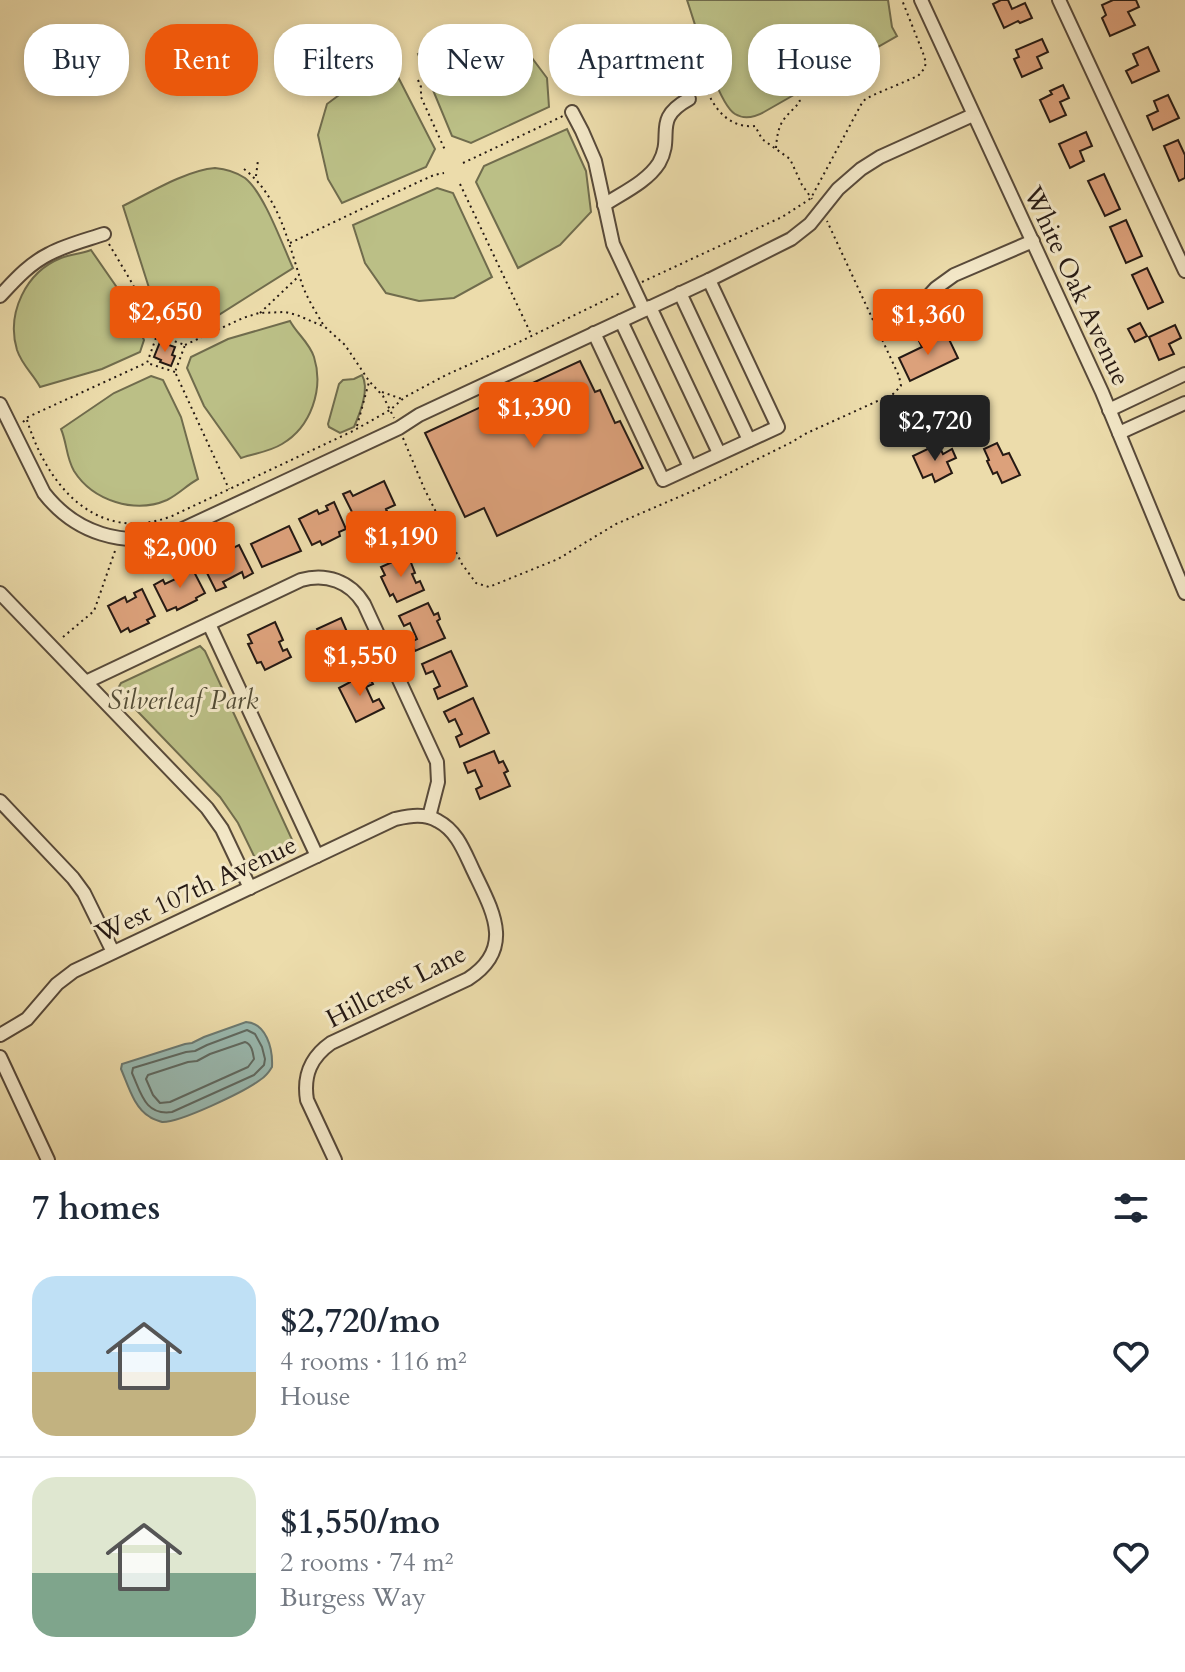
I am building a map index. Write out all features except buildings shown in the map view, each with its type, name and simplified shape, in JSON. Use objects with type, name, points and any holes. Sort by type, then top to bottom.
[{"type":"street","name":"White Oak Avenue","points":[[921,0],[1109,410],[1185,593]]},
{"type":"street","points":[[1059,0],[1185,271]]},
{"type":"street","points":[[604,205],[651,173],[662,154],[669,116],[688,96]]},
{"type":"street","points":[[572,112],[591,151],[613,244],[632,287],[647,309],[719,453]]},
{"type":"street","points":[[0,404],[33,474],[52,504],[82,526],[104,535],[144,539],[172,534],[791,239],[810,224],[846,181],[870,163],[973,115]]},
{"type":"street","points":[[0,296],[23,272],[45,256],[104,234]]},
{"type":"street","points":[[925,300],[954,275],[1033,241]]},
{"type":"street","points":[[594,333],[663,480],[778,427],[709,280]]},
{"type":"street","points":[[680,293],[749,440]]},
{"type":"street","points":[[621,321],[690,467]]},
{"type":"street","points":[[1109,410],[1185,374]]},
{"type":"street","points":[[1119,433],[1185,403]]},
{"type":"street","points":[[86,682],[294,583],[308,578],[328,577],[353,589],[364,604],[437,762],[438,782],[429,817]]},
{"type":"street","points":[[0,593],[207,808],[222,829],[250,888]]},
{"type":"street","points":[[209,624],[317,856]]},
{"type":"street","points":[[0,801],[73,878],[113,952]]},
{"type":"street","name":"West 107th Avenue","points":[[0,1035],[27,1019],[68,975],[113,952],[395,819],[416,815],[429,817]]},
{"type":"street","name":"Hillcrest Lane","points":[[333,1159],[307,1100],[308,1071],[317,1054],[331,1043],[468,979],[485,965],[495,947],[495,918],[463,849],[452,831],[429,817]]},
{"type":"street","points":[[0,1057],[48,1160]]},
{"type":"path","points":[[175,372],[147,363],[27,418],[55,480],[70,497],[104,518],[128,523],[163,519],[357,427],[459,368],[782,217],[811,198],[863,101],[918,76],[924,69],[923,53],[902,0]]},
{"type":"path","points":[[421,96],[445,150]]},
{"type":"path","points":[[710,96],[726,119],[743,127],[755,126],[760,137],[792,161],[811,198]]},
{"type":"path","points":[[776,149],[781,123],[800,102],[799,96]]},
{"type":"path","points":[[463,163],[572,112]]},
{"type":"path","points":[[255,177],[258,160]]},
{"type":"path","points":[[244,169],[255,177],[273,204],[299,275],[325,327],[345,345],[390,410]]},
{"type":"path","points":[[289,243],[444,173]]},
{"type":"path","points":[[460,184],[532,335]]},
{"type":"path","points":[[104,234],[157,335],[185,345],[259,313],[291,313],[325,327]]},
{"type":"path","points":[[259,313],[299,275]]},
{"type":"path","points":[[147,363],[157,335]]},
{"type":"path","points":[[185,345],[175,372],[236,504]]},
{"type":"path","points":[[357,427],[369,381]]},
{"type":"path","points":[[380,392],[402,399]]},
{"type":"path","points":[[63,637],[94,611],[119,538]]},
{"type":"green space","points":[[687,0],[888,0],[892,27],[897,36],[880,46],[880,24],[748,24],[748,96],[792,96],[764,112],[742,117],[728,107],[722,96],[732,96],[732,24],[695,24]]},
{"type":"green space","points":[[533,59],[547,78],[549,107],[471,143],[452,136],[435,96],[533,96]]},
{"type":"green space","points":[[402,85],[435,149],[426,167],[342,203],[328,179],[318,135],[327,104],[338,96],[402,96]]},
{"type":"green space","points":[[567,129],[586,171],[591,212],[560,245],[518,268],[476,182],[484,166]]},
{"type":"green space","points":[[215,168],[238,174],[252,185],[266,207],[293,268],[217,316],[180,333],[168,329],[150,291],[123,206],[180,177]]},
{"type":"green space","points":[[437,188],[453,193],[492,277],[454,298],[419,301],[386,293],[365,263],[353,225]]},
{"type":"green space","points":[[91,250],[127,302],[144,340],[140,352],[102,369],[40,387],[17,350],[14,322],[17,308],[29,284],[49,264]]},
{"type":"green space","points":[[290,321],[314,357],[317,382],[313,406],[301,428],[292,437],[272,449],[241,458],[204,406],[187,368],[191,357],[228,339]]},
{"type":"green space","points":[[362,375],[365,394],[359,415],[354,427],[340,433],[328,424],[339,384]]},
{"type":"green space","points":[[151,376],[163,380],[181,417],[198,479],[167,500],[142,506],[129,505],[103,497],[82,481],[69,460],[61,429],[114,393]]},
{"type":"green space","name":"Silverleaf Park","points":[[200,646],[295,846],[293,852],[263,865],[257,862],[238,823],[220,797],[117,690],[121,683]]},
{"type":"water","points":[[246,1022],[259,1027],[267,1038],[272,1067],[264,1077],[226,1099],[170,1121],[162,1122],[144,1113],[132,1096],[121,1069],[122,1064],[192,1043]]}]
